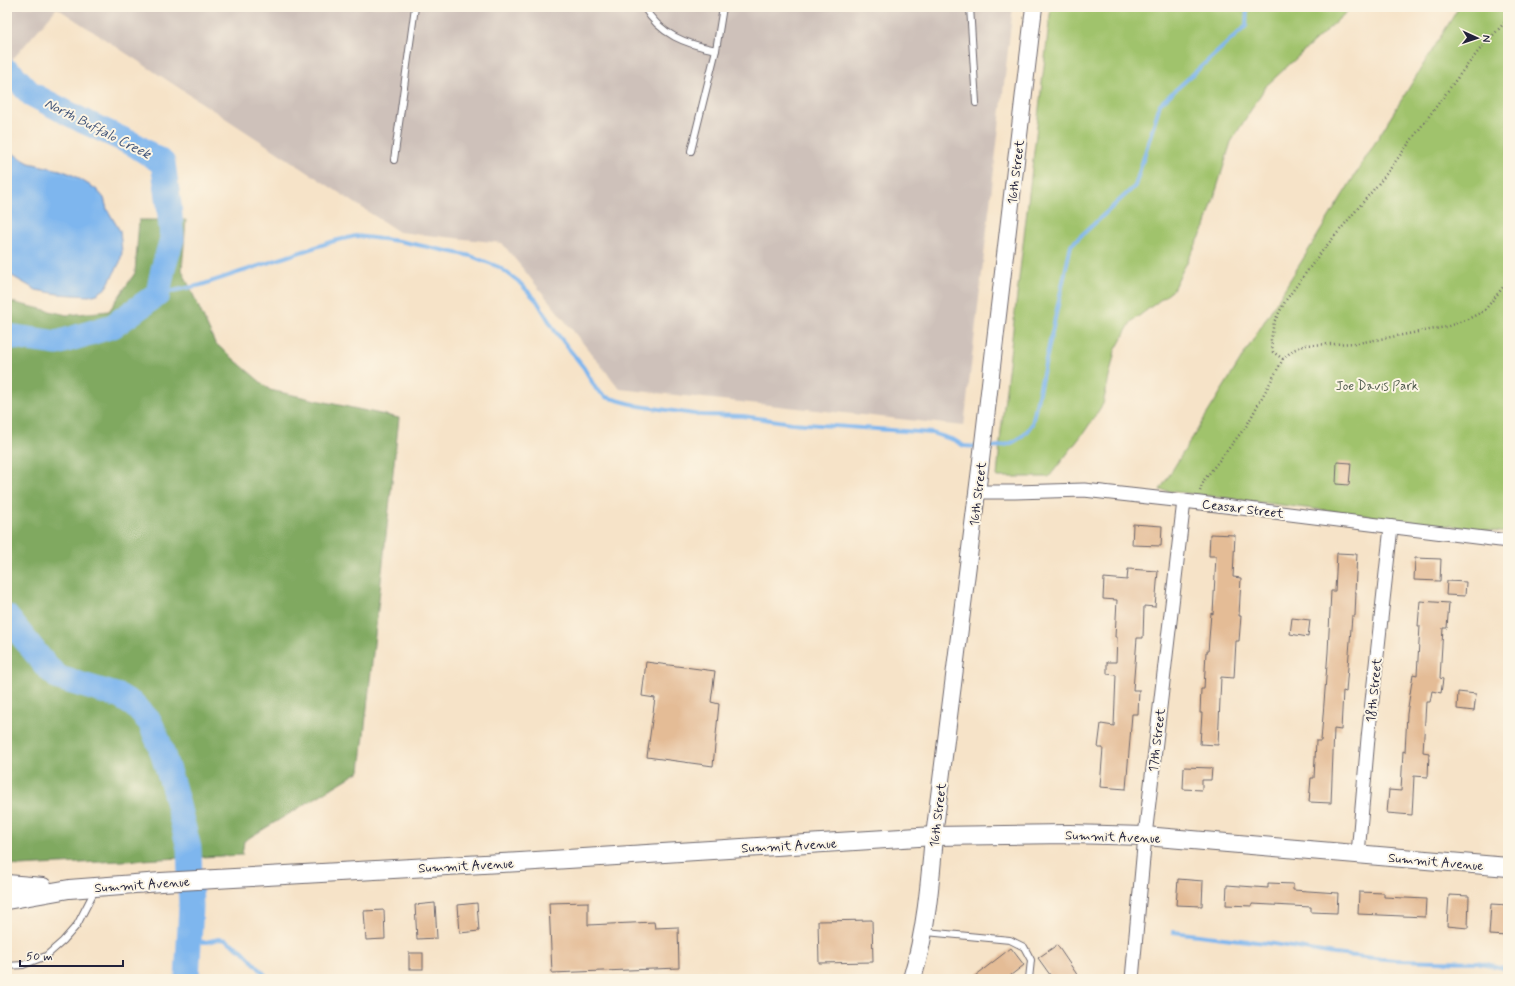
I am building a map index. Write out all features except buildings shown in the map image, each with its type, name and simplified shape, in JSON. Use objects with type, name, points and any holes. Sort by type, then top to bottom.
[{"type":"main road","name":"Summit Avenue","points":[[7,900],[97,886],[520,862],[934,836],[1069,834],[1145,836],[1508,867]]},
{"type":"main road","name":"16th Street","points":[[912,979],[930,893],[934,836]]},
{"type":"main road","name":"Summit Avenue","points":[[7,884],[70,889]]},
{"type":"street","name":"16th Street","points":[[934,836],[985,432],[1034,7]]},
{"type":"street","name":"Ceasar Street","points":[[977,492],[1084,490],[1508,541]]},
{"type":"street","name":"17th Street","points":[[1132,979],[1145,836],[1184,501]]},
{"type":"street","name":"18th Street","points":[[1358,854],[1368,738],[1391,527]]},
{"type":"lane","points":[[394,160],[415,7]]},
{"type":"lane","points":[[644,7],[648,15],[664,32],[694,46],[716,50]]},
{"type":"lane","points":[[691,151],[716,50],[723,7]]},
{"type":"lane","points":[[970,7],[976,103]]},
{"type":"lane","points":[[7,966],[23,965],[46,956],[63,941],[76,925],[97,886]]},
{"type":"lane","points":[[923,932],[1010,940],[1024,947],[1031,960],[1029,979]]},
{"type":"path","points":[[1283,359],[1273,352],[1271,340],[1274,322],[1286,300],[1319,255],[1384,177],[1461,73],[1481,48],[1508,19]]},
{"type":"path","points":[[1199,492],[1204,480],[1247,425],[1283,359],[1293,350],[1306,345],[1358,343],[1419,333],[1453,325],[1468,320],[1484,311],[1508,281]]},
{"type":"shaded area","points":[[7,7],[1013,7],[964,426],[620,389],[502,243],[399,232],[57,8],[12,60],[7,56]]},
{"type":"green space","points":[[1051,7],[1352,7],[1266,86],[1231,142],[1205,227],[1172,291],[1131,322],[1115,351],[1103,404],[1085,431],[1049,477],[997,477],[1001,431]]},
{"type":"green space","name":"Joe Davis Park","points":[[1459,7],[1508,7],[1508,533],[1160,490]]},
{"type":"green space","points":[[139,220],[186,220],[182,270],[215,343],[270,390],[399,418],[360,771],[244,841],[242,855],[19,866],[7,864],[7,301],[67,315],[109,311],[135,273]]},
{"type":"water","points":[[7,150],[29,163],[71,174],[96,189],[104,198],[107,209],[120,231],[122,252],[120,262],[106,288],[97,294],[89,296],[58,294],[36,290],[7,273]]},
{"type":"waterway","points":[[986,447],[1012,443],[1023,436],[1032,424],[1071,245],[1135,186],[1160,104],[1246,26],[1247,7]]},
{"type":"waterway","name":"North Buffalo Creek","points":[[7,71],[13,75],[31,94],[83,121],[135,145],[163,163],[172,239],[163,269],[158,294],[113,326],[57,343],[7,336]]},
{"type":"waterway","points":[[158,294],[201,285],[334,241],[356,236],[399,241],[471,256],[499,267],[518,281],[537,301],[555,331],[584,368],[596,389],[606,397],[639,406],[701,415],[743,416],[792,423],[932,433],[954,440],[964,446],[979,447]]},
{"type":"waterway","name":"North Buffalo Creek","points":[[7,617],[47,667],[59,678],[119,696],[134,705],[150,722],[159,743],[173,786],[189,848],[191,907],[187,979]]},
{"type":"waterway","points":[[1173,932],[1274,944],[1334,954],[1395,960],[1477,962],[1508,969]]},
{"type":"waterway","points":[[189,942],[206,942],[219,939],[226,940],[243,951],[269,979]]}]
